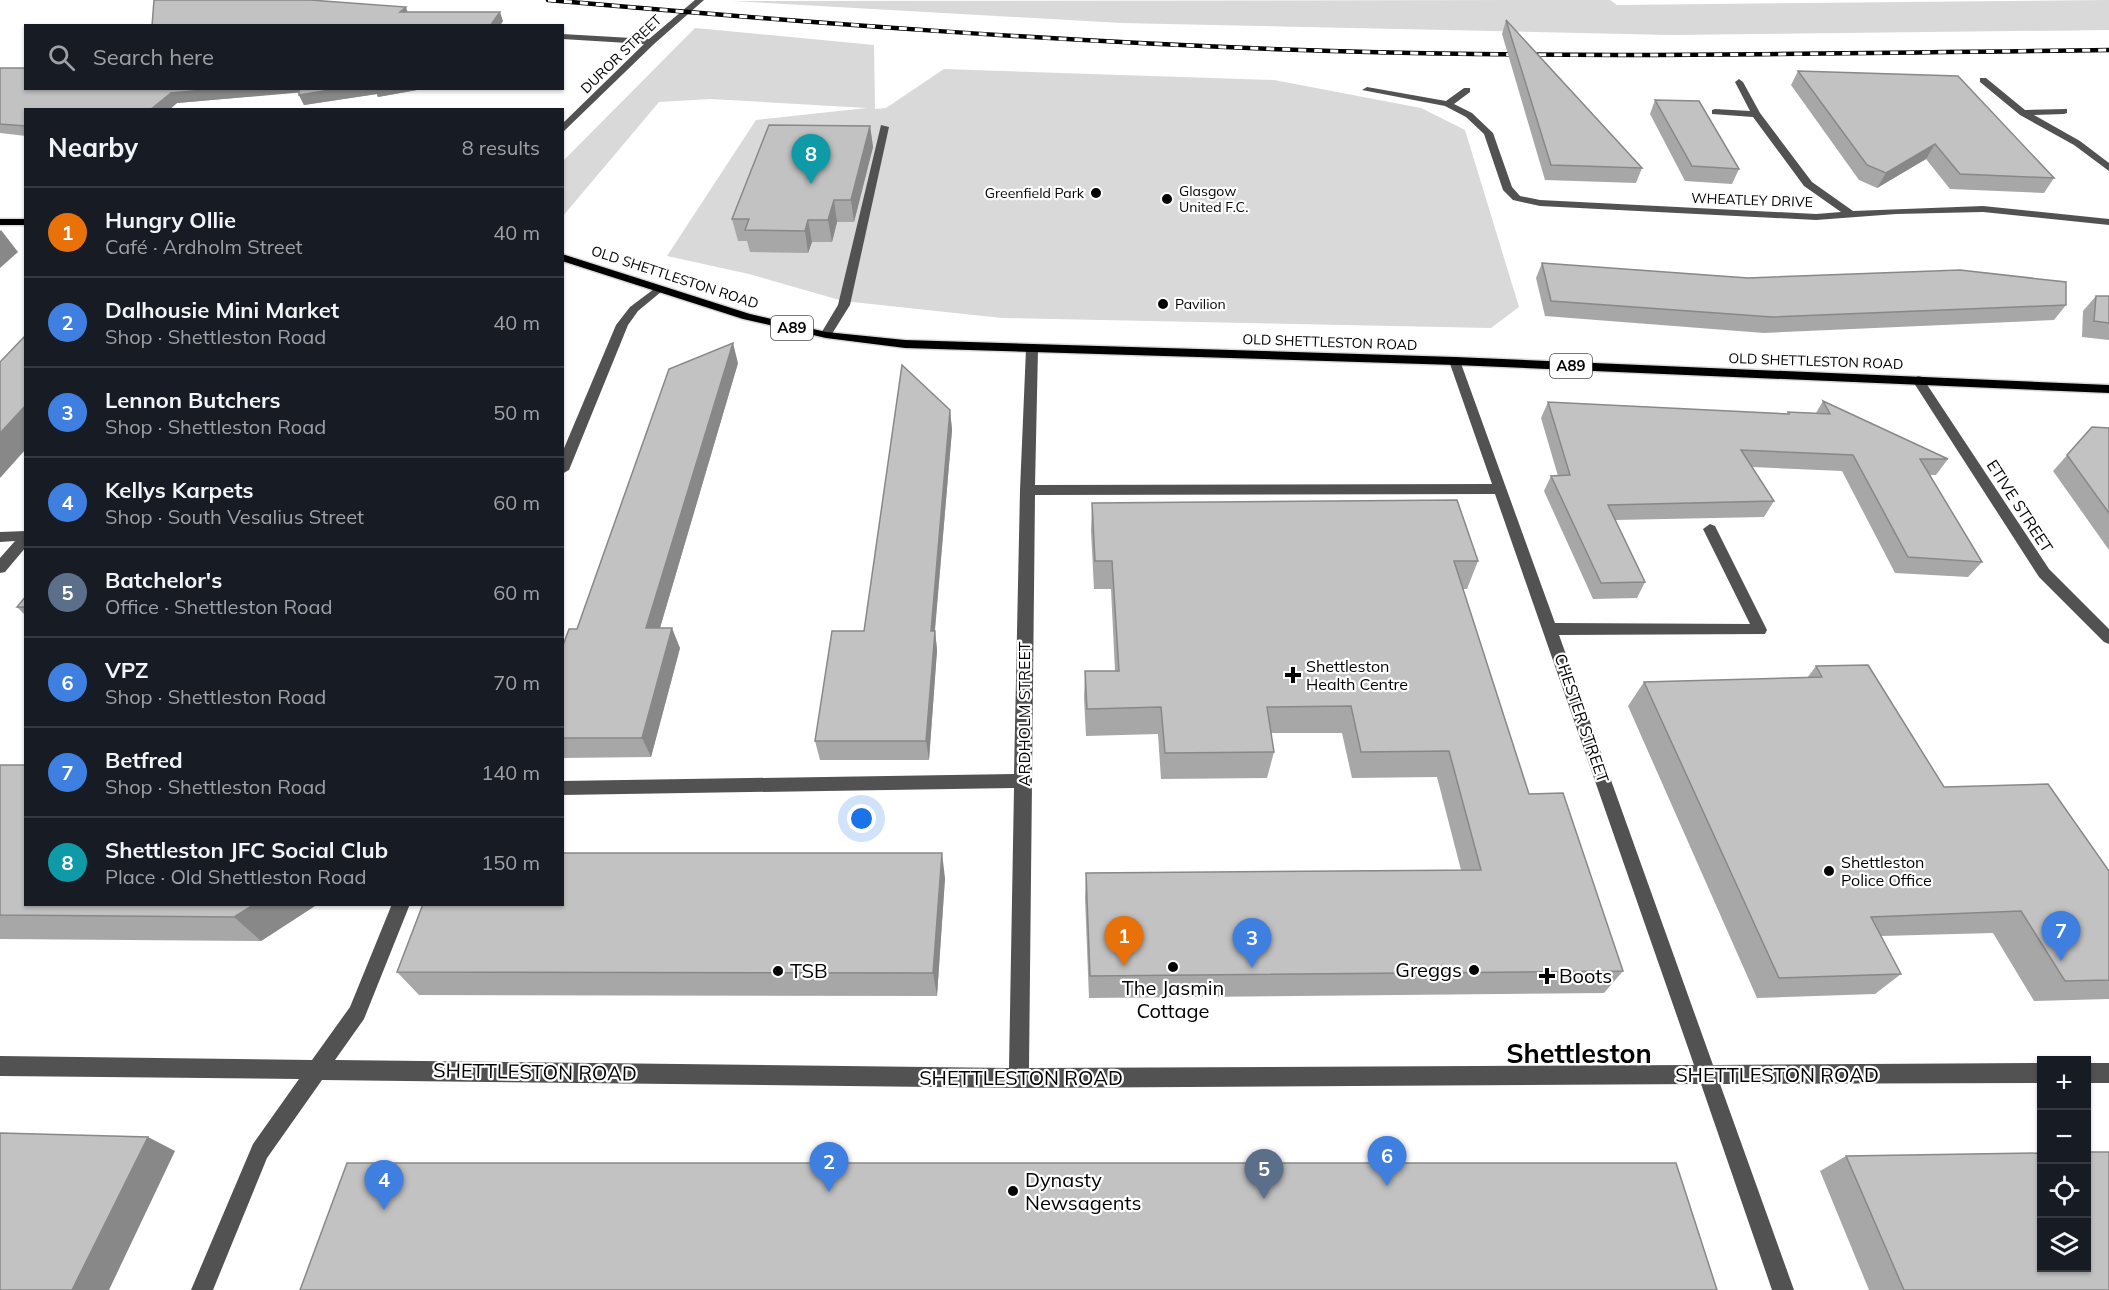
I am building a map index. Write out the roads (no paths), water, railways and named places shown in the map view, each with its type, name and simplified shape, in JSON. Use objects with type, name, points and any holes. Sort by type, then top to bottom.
[{"type":"main road","points":[[0,222],[24,222]]},
{"type":"main road","name":"OLD SHETTLESTON ROAD","points":[[564,258],[747,317],[826,334],[905,344],[1455,361],[2109,389]]},
{"type":"street","name":"DUROR STREET","points":[[564,128],[651,42],[700,0]]},
{"type":"street","points":[[564,36],[651,42]]},
{"type":"street","points":[[1983,80],[2023,113],[2077,143],[2109,168]]},
{"type":"street","points":[[1739,82],[1756,114],[1808,184],[1849,213]]},
{"type":"street","name":"WHEATLEY DRIVE","points":[[1367,90],[1448,104],[1469,115],[1488,132],[1507,188],[1517,198],[1539,203],[1816,217],[1849,213],[1983,209],[2109,222]]},
{"type":"street","points":[[1448,104],[1467,90]]},
{"type":"street","points":[[2023,113],[2064,111]]},
{"type":"street","points":[[1715,112],[1756,114]]},
{"type":"street","points":[[826,334],[844,305],[884,128]]},
{"type":"street","points":[[564,465],[622,325],[634,309],[658,289]]},
{"type":"street","name":"ARDHOLM STREET","points":[[1019,1078],[1027,490],[1032,349]]},
{"type":"street","name":"CHESTER STREET","points":[[1455,361],[1783,1290]]},
{"type":"street","name":"ETIVE STREET","points":[[1918,380],[2044,573],[2109,638]]},
{"type":"street","points":[[1027,490],[1502,489]]},
{"type":"street","points":[[1550,629],[1760,630],[1710,529]]},
{"type":"street","points":[[0,537],[24,537]]},
{"type":"street","points":[[0,568],[24,539]]},
{"type":"street","points":[[564,788],[1023,781]]},
{"type":"street","points":[[202,1290],[260,1151],[357,1013],[400,906]]},
{"type":"street","name":"SHETTLESTON ROAD","points":[[0,1066],[1019,1078],[2037,1073]]},
{"type":"street","points":[[2091,1073],[2109,1073]]},
{"type":"railway","points":[[548,0],[940,31],[1136,43],[1332,51],[1623,55],[2109,50]]},
{"type":"place","name":"Shettleston JFC Social Club","points":[[811,184]]},
{"type":"place","name":"Greenfield Park","points":[[1096,193]]},
{"type":"place","name":"Glasgow United F.C.","points":[[1167,199]]},
{"type":"place","name":"Pavilion","points":[[1163,304]]},
{"type":"place","name":"Shettleston Health Centre","points":[[1293,675]]},
{"type":"place","name":"Shettleston Police Office","points":[[1829,871]]},
{"type":"place","name":"Betfred","points":[[2061,961]]},
{"type":"place","name":"Hungry Ollie","points":[[1124,966]]},
{"type":"place","name":"The Jasmin Cottage","points":[[1173,967]]},
{"type":"place","name":"Lennon Butchers","points":[[1252,968]]},
{"type":"place","name":"Greggs","points":[[1474,970]]},
{"type":"place","name":"TSB","points":[[778,971]]},
{"type":"place","name":"Boots","points":[[1547,976]]},
{"type":"place","name":"VPZ","points":[[1387,1186]]},
{"type":"place","name":"Dynasty Newsagents","points":[[1013,1191]]},
{"type":"place","name":"Dalhousie Mini Market","points":[[829,1192]]},
{"type":"place","name":"Batchelor's","points":[[1264,1199]]},
{"type":"place","name":"Kellys Karpets","points":[[384,1210]]},
{"type":"district","name":"Shettleston","points":[[1579,1054]]}]
